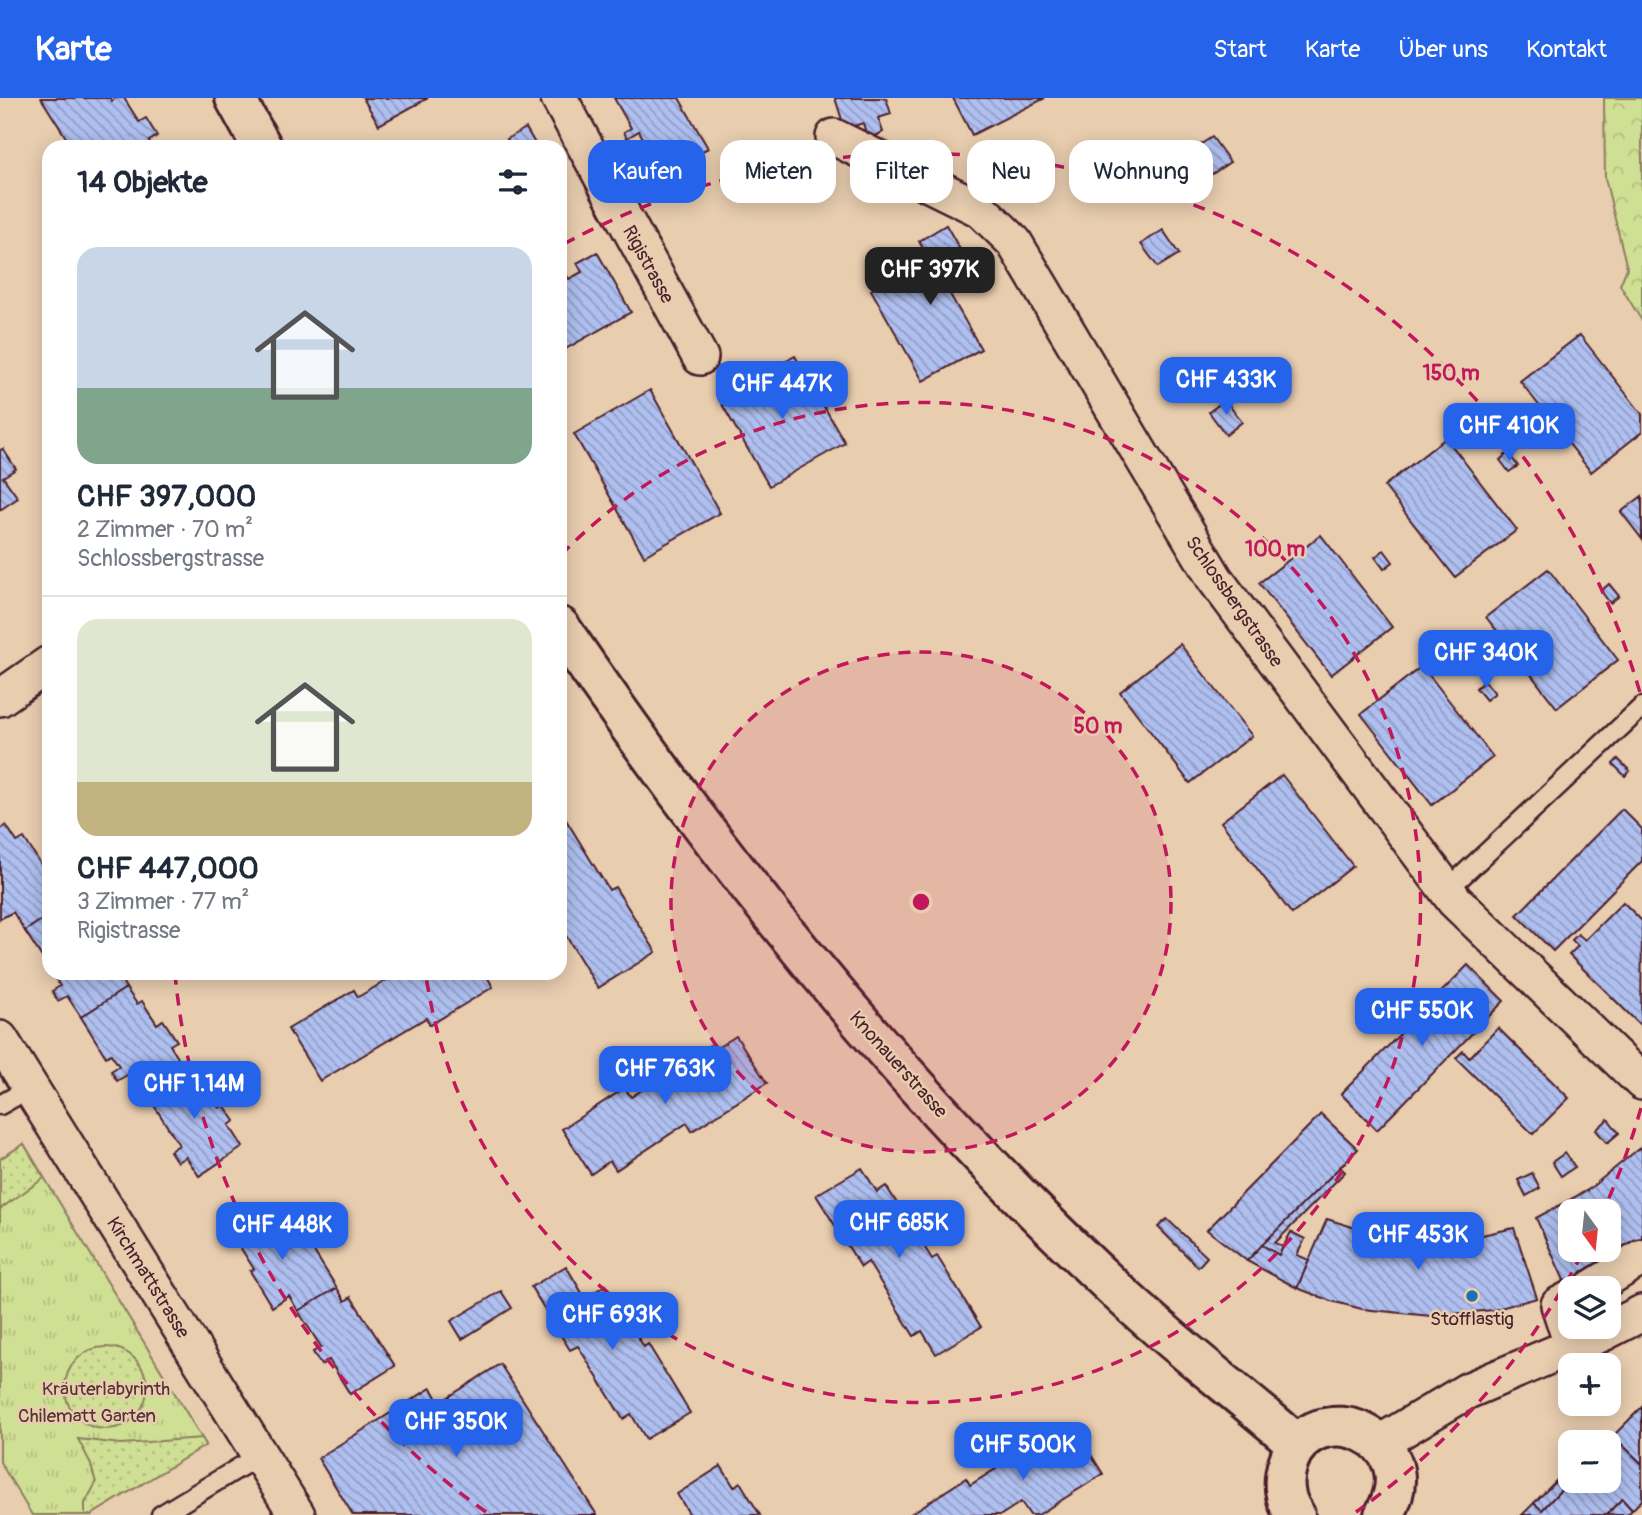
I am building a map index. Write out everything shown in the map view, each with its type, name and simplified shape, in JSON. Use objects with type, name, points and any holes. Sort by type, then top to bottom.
[{"type":"street","points":[[235,98],[258,140]]},
{"type":"street","name":"Rigistrasse","points":[[559,98],[700,357]]},
{"type":"street","name":"Schlossbergstrasse","points":[[834,137],[980,209],[1014,242],[1215,579],[1455,901],[1642,1082]]},
{"type":"street","name":"Knonauerstrasse","points":[[567,637],[603,691],[757,897],[877,1041],[995,1170],[1117,1291],[1298,1445]]},
{"type":"street","points":[[0,698],[42,668]]},
{"type":"street","name":"Kirchmattstrasse","points":[[0,1039],[297,1515]]},
{"type":"street","points":[[1611,1276],[1642,1257]]},
{"type":"street","points":[[1380,1443],[1466,1391],[1573,1347],[1642,1313]]},
{"type":"street","points":[[1570,1339],[1573,1347]]},
{"type":"street","points":[[1295,1515],[1284,1485],[1290,1457],[1307,1436],[1319,1430],[1345,1426],[1370,1434],[1389,1456],[1395,1471],[1394,1494],[1384,1515]]},
{"type":"lane","points":[[1447,890],[1642,707]]},
{"type":"lane","points":[[0,1105],[30,1088]]},
{"type":"lane","points":[[161,1515],[260,1455]]},
{"type":"green space","points":[[1604,98],[1642,98],[1642,321],[1620,285],[1627,268],[1605,178]]},
{"type":"green space","name":"Chilematt Garten","points":[[24,1144],[206,1445],[91,1515],[32,1515],[0,1462],[0,1159]]},
{"type":"green space","points":[[24,1144],[44,1178],[0,1209],[0,1159]]},
{"type":"green space","name":"Kräuterlabyrinth","points":[[106,1347],[122,1350],[135,1359],[144,1372],[147,1388],[144,1404],[135,1417],[122,1426],[106,1429],[90,1426],[77,1417],[68,1404],[65,1388],[68,1372],[77,1359],[90,1350]]},
{"type":"green space","points":[[202,1438],[206,1445],[91,1515],[85,1515],[85,1503],[96,1483],[90,1462],[78,1439],[121,1444]]},
{"type":"building","points":[[41,98],[110,98],[112,101],[124,98],[139,122],[146,118],[157,136],[151,140],[68,140]]},
{"type":"building","points":[[363,98],[428,98],[379,125]]},
{"type":"building","points":[[614,98],[679,98],[703,140],[644,140],[639,131],[627,138],[624,132],[631,128]]},
{"type":"building","points":[[835,98],[886,98],[891,114],[878,118],[883,132],[870,139],[863,123],[845,129]]},
{"type":"building","points":[[953,98],[1045,98],[972,135]]},
{"type":"building","points":[[526,128],[533,140],[508,140]]},
{"type":"building","points":[[1212,137],[1230,162],[1213,173],[1213,140],[1207,140]]},
{"type":"building","points":[[946,225],[974,274],[947,289],[981,349],[923,381],[871,290],[928,258],[919,241]]},
{"type":"building","points":[[1163,230],[1179,254],[1158,267],[1141,244]]},
{"type":"building","points":[[597,252],[631,312],[567,348],[567,276],[569,279],[582,272],[577,263]]},
{"type":"building","points":[[1580,335],[1642,414],[1642,432],[1591,472],[1520,381]]},
{"type":"building","points":[[795,356],[845,443],[769,486],[719,399]]},
{"type":"building","points":[[650,390],[720,513],[644,556],[574,434]]},
{"type":"building","points":[[1225,400],[1242,422],[1226,435],[1209,412]]},
{"type":"building","points":[[1446,438],[1517,530],[1455,577],[1384,486]]},
{"type":"building","points":[[3,449],[16,469],[3,477],[18,498],[0,510],[0,450]]},
{"type":"building","points":[[1508,453],[1518,466],[1509,472],[1500,460]]},
{"type":"building","points":[[1642,496],[1642,539],[1621,512]]},
{"type":"building","points":[[1321,535],[1392,627],[1331,675],[1259,583]]},
{"type":"building","points":[[1384,550],[1393,562],[1384,569],[1375,557]]},
{"type":"building","points":[[1548,569],[1618,660],[1557,708],[1486,617]]},
{"type":"building","points":[[1609,584],[1619,596],[1610,603],[1601,591]]},
{"type":"building","points":[[1180,644],[1252,736],[1190,783],[1120,692]]},
{"type":"building","points":[[1422,666],[1493,757],[1432,805],[1361,714]]},
{"type":"building","points":[[1485,681],[1495,693],[1486,700],[1476,688]]},
{"type":"building","points":[[1618,759],[1630,771],[1625,776],[1613,764]]},
{"type":"building","points":[[1282,775],[1353,866],[1292,914],[1221,822]]},
{"type":"building","points":[[1622,809],[1642,829],[1642,861],[1553,951],[1517,915]]},
{"type":"building","points":[[567,821],[609,890],[615,887],[656,952],[598,988],[567,937]]},
{"type":"building","points":[[6,825],[17,842],[24,838],[42,866],[42,920],[25,931],[13,912],[0,919],[0,830]]},
{"type":"building","points":[[1623,902],[1642,921],[1641,1026],[1569,955],[1578,946],[1572,940],[1578,934],[1585,940]]},
{"type":"building","points":[[42,920],[42,957],[25,931]]},
{"type":"building","points":[[1468,965],[1504,1001],[1377,1130],[1341,1094]]},
{"type":"building","points":[[56,980],[121,980],[126,988],[81,1017],[67,996],[58,1001],[52,991],[60,986]]},
{"type":"building","points":[[387,980],[489,980],[493,987],[430,1025],[426,1018],[320,1081],[288,1029],[354,990],[358,997]]},
{"type":"building","points":[[126,988],[137,1004],[142,1001],[157,1024],[163,1020],[177,1041],[170,1045],[183,1066],[145,1091],[132,1072],[117,1081],[111,1071],[119,1066],[111,1054],[106,1057],[81,1017]]},
{"type":"building","points":[[1498,1028],[1569,1098],[1533,1134],[1456,1058],[1463,1051],[1469,1058]]},
{"type":"building","points":[[736,1036],[767,1083],[692,1131],[687,1123],[616,1170],[610,1161],[591,1174],[562,1129],[625,1088],[631,1097],[710,1045],[714,1050]]},
{"type":"building","points":[[183,1066],[195,1084],[200,1080],[219,1108],[224,1105],[235,1121],[229,1125],[243,1147],[199,1176],[186,1157],[177,1162],[170,1151],[179,1145],[145,1091]]},
{"type":"building","points":[[1321,1114],[1358,1149],[1247,1261],[1207,1230]]},
{"type":"building","points":[[1608,1119],[1619,1133],[1607,1143],[1596,1130]]},
{"type":"building","points":[[1642,1146],[1642,1244],[1621,1257],[1621,1199],[1571,1199],[1588,1190]]},
{"type":"building","points":[[1565,1153],[1575,1167],[1561,1176],[1552,1162]]},
{"type":"building","points":[[1340,1167],[1345,1172],[1275,1243],[1283,1247],[1279,1255],[1262,1245]]},
{"type":"building","points":[[862,1168],[877,1192],[886,1186],[932,1259],[937,1256],[981,1327],[936,1354],[922,1331],[914,1336],[868,1262],[861,1267],[816,1195]]},
{"type":"building","points":[[1532,1173],[1540,1188],[1526,1196],[1518,1180]]},
{"type":"building","points":[[269,1206],[295,1246],[306,1239],[337,1288],[298,1311],[289,1296],[272,1307],[250,1271],[254,1269],[230,1231]]},
{"type":"building","points":[[1558,1206],[1558,1262],[1614,1262],[1589,1276],[1562,1276],[1536,1218]]},
{"type":"building","points":[[1167,1219],[1207,1257],[1198,1267],[1158,1227]]},
{"type":"building","points":[[1327,1219],[1378,1235],[1430,1241],[1514,1228],[1537,1298],[1493,1310],[1431,1316],[1362,1309],[1331,1301],[1297,1288]]},
{"type":"building","points":[[1291,1232],[1305,1239],[1297,1255],[1309,1260],[1297,1288],[1247,1261],[1262,1245],[1279,1255]]},
{"type":"building","points":[[566,1266],[585,1298],[606,1285],[644,1347],[648,1344],[690,1413],[646,1439],[631,1414],[623,1419],[578,1346],[570,1350],[531,1287]]},
{"type":"building","points":[[337,1288],[345,1301],[351,1297],[395,1366],[350,1394],[329,1360],[321,1365],[313,1352],[321,1347],[298,1311]]},
{"type":"building","points":[[501,1291],[512,1308],[462,1339],[451,1321]]},
{"type":"building","points":[[500,1364],[597,1515],[353,1515],[318,1458],[431,1388],[439,1403]]},
{"type":"building","points":[[1642,1407],[1642,1464],[1621,1444],[1619,1430]]},
{"type":"building","points":[[1076,1431],[1103,1474],[1038,1515],[1030,1515],[1021,1502],[1001,1515],[909,1515],[966,1478],[970,1485],[1050,1435],[1055,1443]]},
{"type":"building","points":[[1621,1444],[1642,1464],[1642,1500],[1632,1510],[1622,1499],[1606,1515],[1522,1515],[1534,1503],[1542,1510],[1558,1493],[1621,1493]]},
{"type":"building","points":[[721,1466],[734,1487],[740,1482],[760,1515],[690,1515],[677,1494]]},
{"type":"building","points":[[1558,1479],[1558,1493],[1542,1510],[1534,1503]]},
{"type":"building","points":[[1622,1499],[1632,1510],[1627,1515],[1606,1515]]},
{"type":"place","name":"Stofflastig","points":[[1472,1296]]}]
